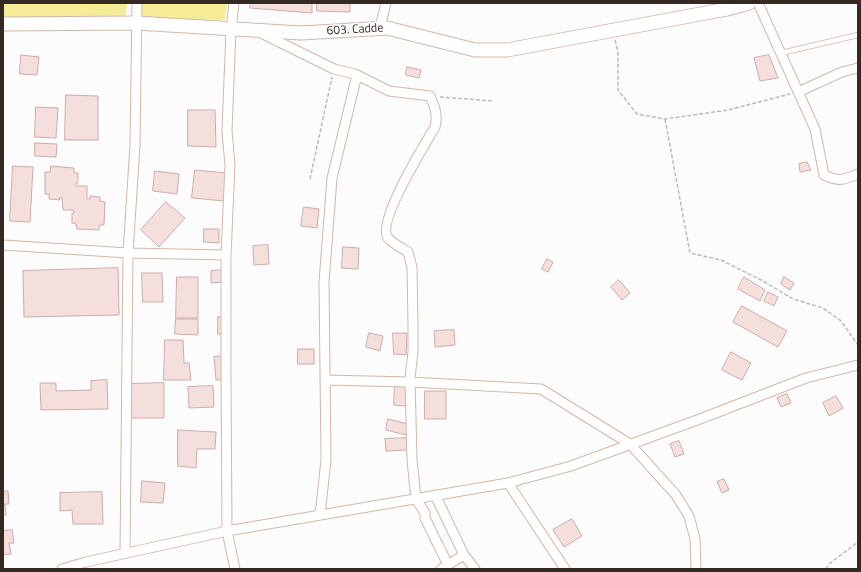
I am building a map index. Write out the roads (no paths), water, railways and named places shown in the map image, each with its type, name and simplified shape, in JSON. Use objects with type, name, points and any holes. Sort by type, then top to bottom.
[{"type":"street","points":[[125,553],[128,253],[135,145],[136,3]]},
{"type":"street","points":[[234,3],[231,29],[227,131],[230,165],[230,195],[226,255],[226,375],[227,531],[235,569]]},
{"type":"street","points":[[380,28],[386,3]]},
{"type":"street","name":"603. Cadde","points":[[3,24],[136,23],[301,33],[387,28],[475,50],[507,50],[727,9],[749,3]]},
{"type":"street","points":[[758,3],[814,129],[824,175],[834,180],[842,180],[858,174]]},
{"type":"street","points":[[255,30],[334,69],[357,75],[390,91],[430,96],[434,105],[437,118],[435,127],[400,190],[386,222],[386,232],[388,238],[408,252],[412,267],[413,332],[410,382],[412,460],[416,498],[425,513],[425,518],[444,567],[464,555]]},
{"type":"street","points":[[798,92],[842,72],[858,68]]},
{"type":"street","points":[[320,515],[326,460],[324,282],[332,178],[357,75]]},
{"type":"street","points":[[3,246],[128,253],[226,255]]},
{"type":"street","points":[[62,569],[125,553],[227,531],[508,483],[571,466],[806,378],[858,365]]},
{"type":"street","points":[[325,380],[410,382],[541,389],[630,444],[676,495],[689,516],[695,539],[696,569]]},
{"type":"street","points":[[508,483],[565,569]]},
{"type":"street","points":[[435,495],[464,555],[476,569]]},
{"type":"lane","points":[[780,53],[858,36]]}]
